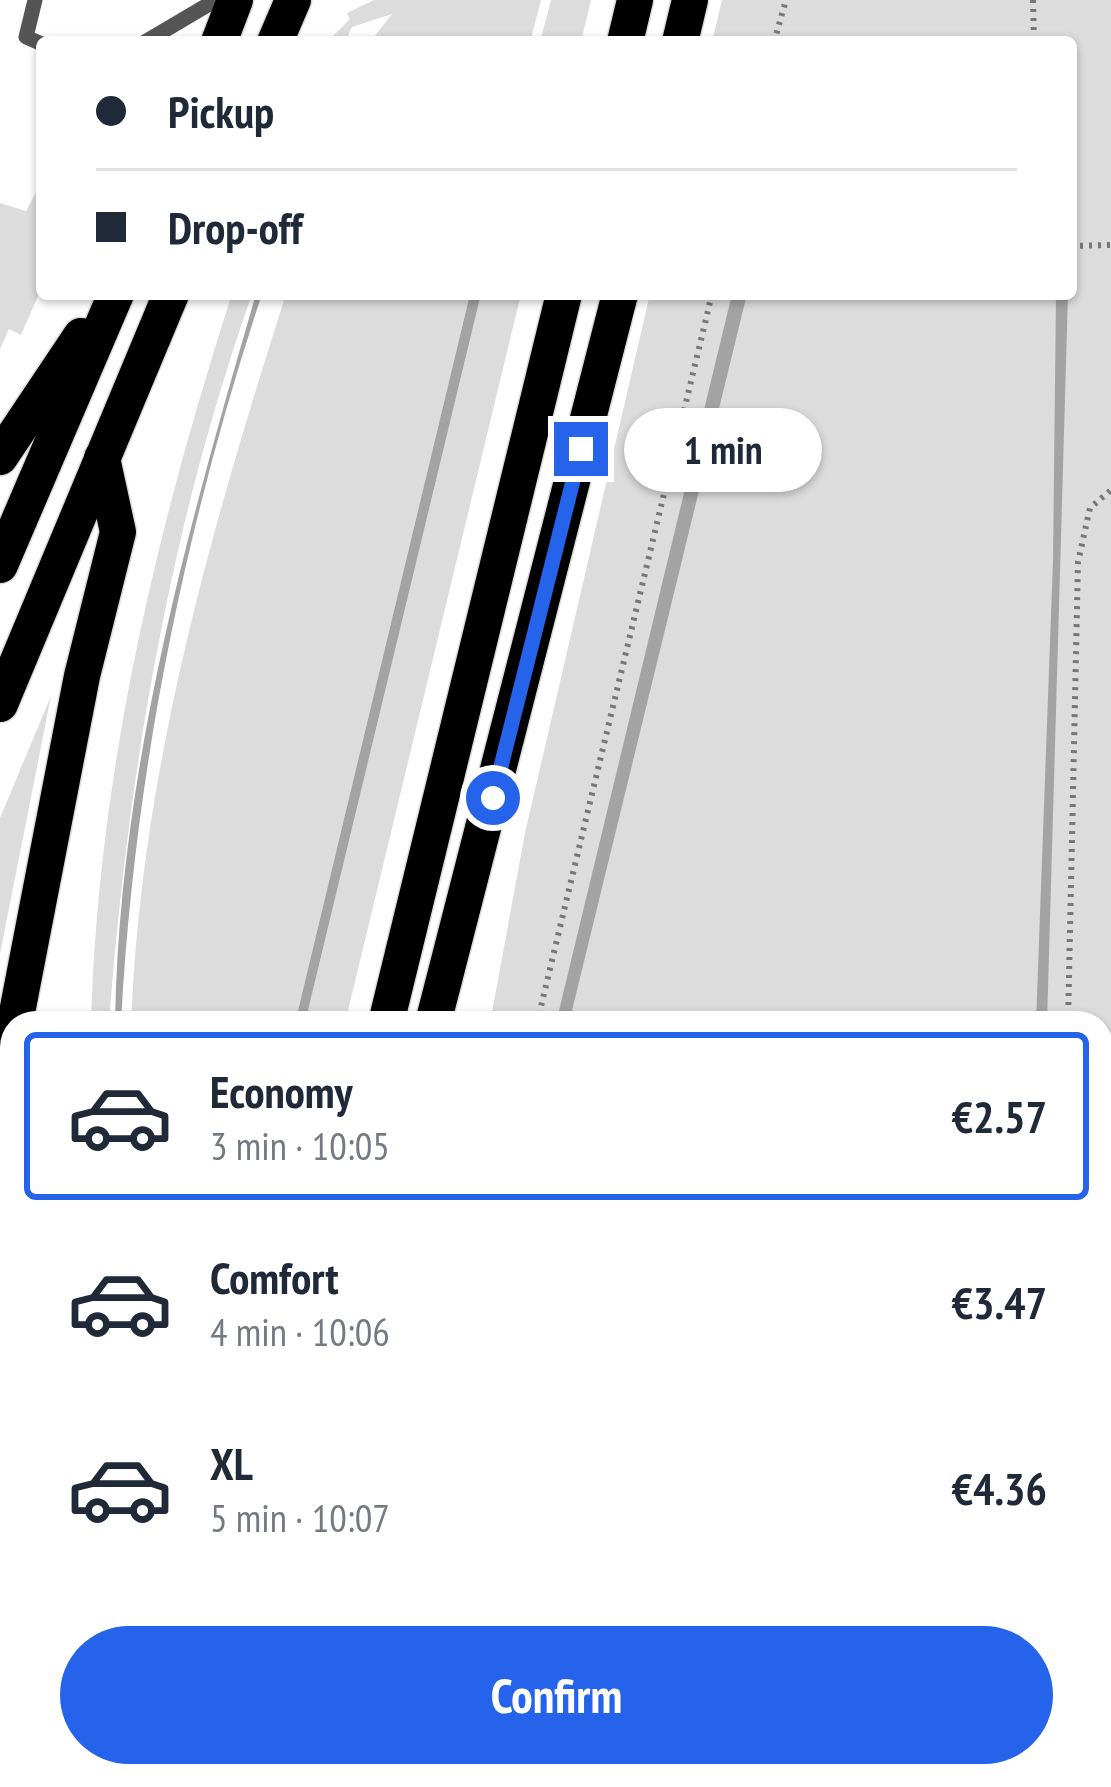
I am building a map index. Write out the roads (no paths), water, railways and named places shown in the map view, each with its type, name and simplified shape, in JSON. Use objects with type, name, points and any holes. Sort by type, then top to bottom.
[{"type":"highway","points":[[221,36],[236,0]]},
{"type":"highway","points":[[278,36],[293,0]]},
{"type":"highway","points":[[626,36],[635,0]]},
{"type":"highway","points":[[681,36],[690,0]]},
{"type":"highway","points":[[0,457],[109,300]]},
{"type":"highway","points":[[0,565],[110,300]]},
{"type":"highway","points":[[0,704],[168,300]]},
{"type":"highway","points":[[389,1011],[563,300]]},
{"type":"highway","points":[[436,1011],[619,300]]},
{"type":"highway","points":[[17,1011],[82,676],[118,532],[102,458]]},
{"type":"highway","points":[[459,1011],[529,663]]},
{"type":"lane","points":[[35,0],[26,37],[36,41]]},
{"type":"lane","points":[[155,36],[216,0]]}]
